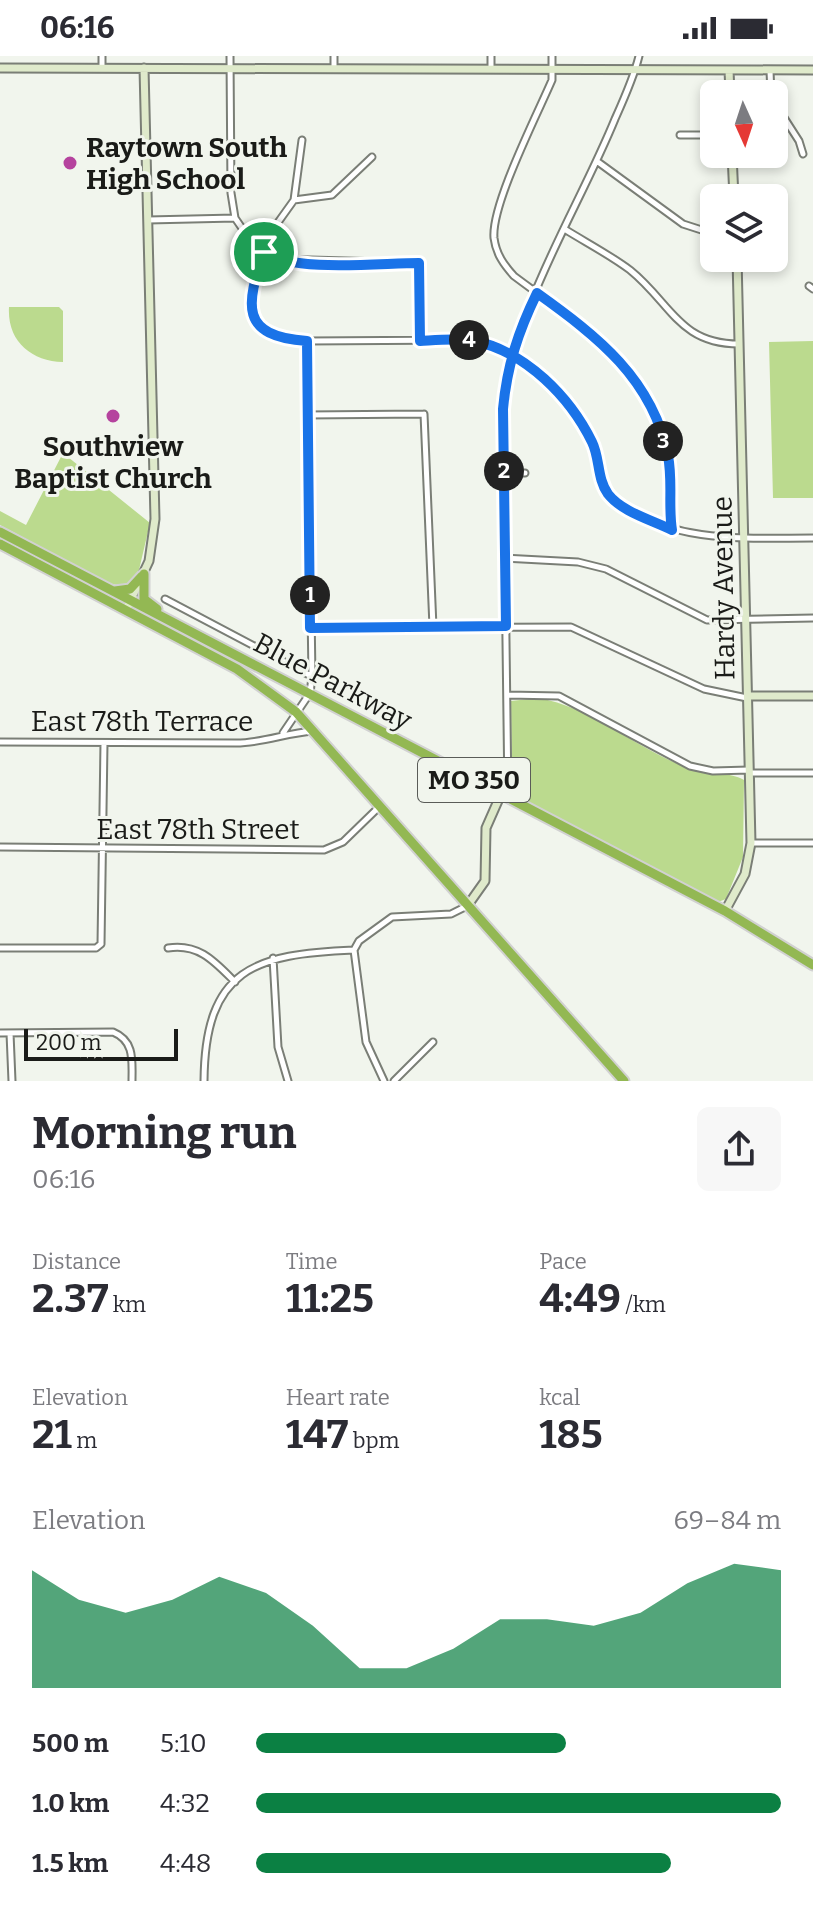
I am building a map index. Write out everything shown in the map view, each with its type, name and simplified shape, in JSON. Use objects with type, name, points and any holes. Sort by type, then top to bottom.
[{"type":"highway","name":"Blue Parkway","points":[[0,532],[112,591],[129,606],[237,669],[296,712],[624,1081]]},
{"type":"highway","name":"Blue Parkway","points":[[0,544],[129,606],[182,627],[310,693],[725,911],[813,965]]},
{"type":"highway","points":[[112,591],[130,589],[144,574]]},
{"type":"highway","points":[[144,574],[144,599],[182,627]]},
{"type":"street","points":[[102,56],[102,68]]},
{"type":"street","points":[[230,56],[235,218],[264,252],[275,259],[314,263],[419,263],[420,341]]},
{"type":"street","points":[[334,56],[334,68]]},
{"type":"street","points":[[491,56],[491,68]]},
{"type":"street","points":[[552,56],[552,80],[494,226],[495,244],[503,264],[606,345],[644,394],[668,456],[672,530]]},
{"type":"street","points":[[384,1081],[366,1042],[354,950],[359,941],[392,917],[451,914],[468,905],[485,881],[486,828],[505,796],[507,695],[503,409],[510,355],[598,162],[639,56]]},
{"type":"street","points":[[0,68],[813,70]]},
{"type":"street","points":[[129,606],[144,574],[155,519],[144,68]]},
{"type":"street","points":[[729,70],[729,80]]},
{"type":"street","points":[[770,71],[770,80]]},
{"type":"street","points":[[788,124],[803,154]]},
{"type":"street","points":[[680,135],[700,135]]},
{"type":"street","points":[[302,140],[294,200],[274,228],[249,304],[261,329],[282,339],[307,341],[473,341],[510,355],[547,381],[576,414],[596,450],[602,482],[610,497],[672,530],[705,537],[813,538]]},
{"type":"street","points":[[294,200],[332,195],[372,157]]},
{"type":"street","points":[[598,162],[683,224],[700,229]]},
{"type":"street","points":[[147,220],[235,218]]},
{"type":"street","points":[[566,230],[632,272],[692,333],[716,344],[739,344]]},
{"type":"street","name":"Hardy Avenue","points":[[725,911],[745,874],[751,843],[737,272]]},
{"type":"street","points":[[307,341],[310,693]]},
{"type":"street","points":[[306,415],[426,413],[433,627]]},
{"type":"street","points":[[504,473],[525,473]]},
{"type":"street","points":[[505,558],[592,565],[619,575],[698,617],[718,621],[813,618]]},
{"type":"street","points":[[165,599],[312,677]]},
{"type":"street","points":[[310,628],[571,627],[704,689],[748,697],[813,696]]},
{"type":"street","name":"East 78th Terrace","points":[[283,733],[310,693]]},
{"type":"street","points":[[507,695],[559,696],[690,766],[713,771],[813,773]]},
{"type":"street","name":"East 78th Terrace","points":[[0,742],[246,743],[283,733],[313,731]]},
{"type":"street","points":[[101,944],[104,743]]},
{"type":"street","name":"East 78th Street","points":[[0,847],[324,850],[343,842],[380,806]]},
{"type":"street","points":[[751,843],[813,843]]},
{"type":"street","points":[[0,948],[96,948],[101,944],[111,945]]},
{"type":"street","points":[[168,948],[185,947],[201,952],[235,982]]},
{"type":"street","points":[[204,1081],[208,1032],[218,1006],[235,982],[253,966],[273,958],[354,950]]},
{"type":"street","points":[[273,958],[278,1047],[288,1081]]},
{"type":"street","points":[[0,1033],[113,1032],[126,1040],[131,1050],[132,1081]]},
{"type":"street","points":[[10,1033],[12,1081]]},
{"type":"street","points":[[394,1081],[433,1042]]},
{"type":"green space","points":[[9,307],[59,307],[63,311],[63,362],[41,358],[23,347],[12,330]]},
{"type":"green space","points":[[813,341],[813,498],[773,498],[769,342]]},
{"type":"green space","points":[[63,453],[150,523],[139,570],[128,586],[110,584],[0,525],[0,511],[26,525]]},
{"type":"green space","points":[[538,698],[575,709],[678,764],[744,780],[743,857],[726,899],[718,902],[520,798],[512,786],[511,701]]},
{"type":"place","name":"Raytown South High School","points":[[70,163]]},
{"type":"place","name":"Southview Baptist Church","points":[[113,416]]},
{"type":"route","points":[[264,252],[250,293],[253,317],[261,329],[273,336],[307,341],[310,628],[506,626],[503,409],[510,355],[514,341],[537,293],[606,345],[626,366],[644,394],[659,424],[668,456],[672,530],[610,497],[602,482],[596,450],[576,414],[564,398],[528,366],[510,355],[486,344],[461,340],[420,341],[419,263],[314,263],[275,259],[264,252]]}]
